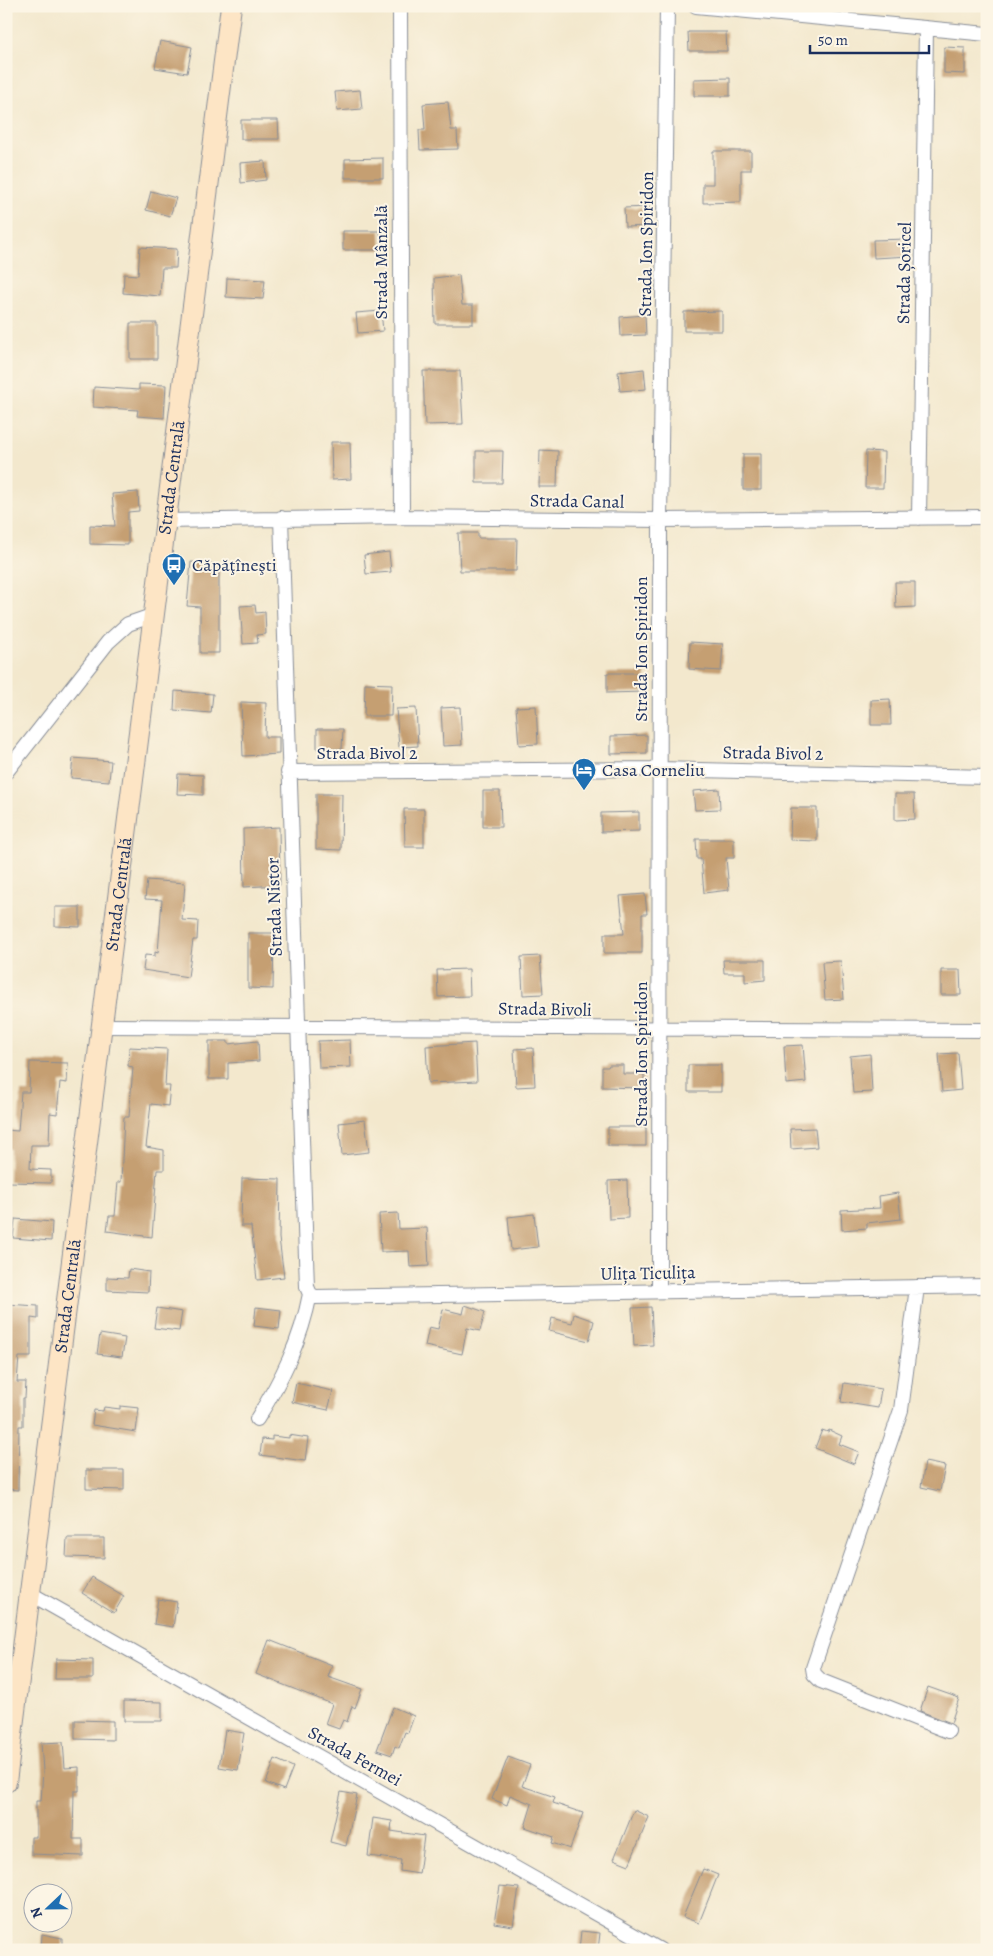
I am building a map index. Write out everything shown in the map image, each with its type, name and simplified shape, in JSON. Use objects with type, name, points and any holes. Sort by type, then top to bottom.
[{"type":"main road","name":"Strada Centrală","points":[[6,1782],[231,6]]},
{"type":"street","name":"Strada Mânzală","points":[[400,6],[402,518]]},
{"type":"street","name":"Strada Ion Spiridon","points":[[659,1291],[660,520],[667,6]]},
{"type":"street","points":[[696,6],[987,34]]},
{"type":"street","name":"Strada Șoricel","points":[[920,518],[926,28]]},
{"type":"street","name":"Strada Canal","points":[[166,521],[281,518],[660,520],[987,517]]},
{"type":"street","name":"Strada Nistor","points":[[281,518],[297,1026],[307,1287],[310,1294]]},
{"type":"street","points":[[6,772],[108,642],[128,624],[154,615]]},
{"type":"street","name":"Strada Bivol 2","points":[[288,772],[660,769],[987,777]]},
{"type":"street","name":"Strada Bivoli","points":[[103,1026],[987,1030]]},
{"type":"street","name":"Ulița Ticulița","points":[[310,1294],[315,1297],[987,1286]]},
{"type":"street","points":[[917,1287],[901,1410],[813,1668],[814,1674],[820,1681],[948,1731]]},
{"type":"street","points":[[257,1419],[287,1370],[296,1347],[310,1294]]},
{"type":"street","name":"Strada Fermei","points":[[31,1594],[660,1950]]},
{"type":"building","points":[[688,32],[726,32],[727,51],[689,51]]},
{"type":"building","points":[[160,41],[192,47],[187,73],[155,68]]},
{"type":"building","points":[[944,47],[965,48],[965,74],[944,73]]},
{"type":"building","points":[[730,78],[730,96],[694,96],[694,79]]},
{"type":"building","points":[[360,90],[362,109],[337,111],[335,92]]},
{"type":"building","points":[[448,102],[451,130],[457,130],[458,149],[420,150],[419,130],[425,130],[423,104]]},
{"type":"building","points":[[241,120],[278,120],[279,139],[241,139]]},
{"type":"building","points":[[713,151],[751,151],[751,170],[741,170],[741,202],[703,203],[703,184],[713,184]]},
{"type":"building","points":[[383,158],[383,178],[345,178],[345,159]]},
{"type":"building","points":[[265,161],[266,180],[241,183],[240,163]]},
{"type":"building","points":[[151,191],[176,198],[170,216],[146,210]]},
{"type":"building","points":[[649,207],[650,226],[625,227],[624,208]]},
{"type":"building","points":[[343,231],[380,231],[381,250],[343,250]]},
{"type":"building","points":[[909,239],[910,256],[874,258],[873,240]]},
{"type":"building","points":[[140,247],[177,249],[176,268],[162,268],[160,296],[123,293],[124,274],[138,275]]},
{"type":"building","points":[[459,275],[462,305],[473,305],[473,324],[435,324],[434,278]]},
{"type":"building","points":[[227,278],[265,280],[263,299],[226,297]]},
{"type":"building","points":[[381,311],[383,331],[358,333],[356,313]]},
{"type":"building","points":[[722,311],[722,331],[684,331],[684,312]]},
{"type":"building","points":[[645,315],[646,335],[621,336],[620,317]]},
{"type":"building","points":[[130,323],[157,323],[157,359],[130,359]]},
{"type":"building","points":[[644,369],[646,389],[620,391],[618,372]]},
{"type":"building","points":[[423,371],[460,371],[463,424],[425,425]]},
{"type":"building","points":[[139,384],[166,385],[164,418],[137,416],[138,410],[93,407],[94,387],[139,390]]},
{"type":"building","points":[[331,442],[350,442],[351,479],[332,480]]},
{"type":"building","points":[[540,450],[558,451],[557,487],[539,487]]},
{"type":"building","points":[[476,451],[503,451],[502,483],[476,483]]},
{"type":"building","points":[[866,451],[884,452],[883,488],[865,488]]},
{"type":"building","points":[[743,454],[761,454],[761,490],[743,490]]},
{"type":"building","points":[[138,492],[139,511],[128,512],[128,545],[90,544],[90,525],[115,526],[112,494]]},
{"type":"building","points":[[458,533],[478,533],[478,538],[517,538],[516,571],[460,571]]},
{"type":"building","points":[[389,552],[391,572],[366,574],[364,555]]},
{"type":"building","points":[[191,562],[219,564],[219,653],[200,653],[200,607],[187,606]]},
{"type":"building","points":[[895,582],[915,582],[915,607],[896,608]]},
{"type":"building","points":[[255,605],[256,613],[265,612],[266,634],[257,635],[258,643],[243,644],[240,606]]},
{"type":"building","points":[[690,642],[723,644],[721,671],[689,669]]},
{"type":"building","points":[[607,673],[645,673],[645,692],[607,693]]},
{"type":"building","points":[[365,683],[392,684],[391,716],[364,716]]},
{"type":"building","points":[[175,691],[213,694],[211,713],[174,710]]},
{"type":"building","points":[[890,699],[891,725],[871,725],[871,700]]},
{"type":"building","points":[[241,702],[266,703],[265,737],[279,737],[279,754],[243,756]]},
{"type":"building","points":[[536,706],[538,744],[519,745],[516,707]]},
{"type":"building","points":[[460,707],[462,745],[443,746],[441,708]]},
{"type":"building","points":[[416,708],[418,746],[399,747],[396,709]]},
{"type":"building","points":[[317,729],[343,729],[342,749],[317,749]]},
{"type":"building","points":[[647,735],[647,753],[611,754],[611,736]]},
{"type":"building","points":[[73,758],[111,761],[109,781],[71,778]]},
{"type":"building","points":[[178,774],[203,775],[203,795],[177,794]]},
{"type":"building","points":[[719,789],[720,809],[695,810],[693,791]]},
{"type":"building","points":[[483,791],[500,791],[501,827],[483,827]]},
{"type":"building","points":[[316,794],[342,794],[341,850],[316,849]]},
{"type":"building","points":[[895,794],[914,794],[915,819],[895,820]]},
{"type":"building","points":[[791,808],[817,808],[817,841],[790,840]]},
{"type":"building","points":[[404,809],[424,809],[424,847],[405,847]]},
{"type":"building","points":[[639,812],[639,831],[601,832],[601,813]]},
{"type":"building","points":[[279,827],[280,885],[244,887],[243,829]]},
{"type":"building","points":[[696,839],[734,839],[734,858],[726,858],[729,890],[704,893],[701,859],[697,859]]},
{"type":"building","points":[[147,880],[185,883],[182,920],[198,921],[197,940],[193,940],[188,977],[143,970],[145,955],[155,956],[155,952],[158,953],[162,900],[145,899]]},
{"type":"building","points":[[645,894],[647,914],[642,914],[642,953],[604,953],[604,934],[624,934],[620,896]]},
{"type":"building","points":[[55,907],[80,907],[80,927],[55,926]]},
{"type":"building","points":[[248,933],[274,933],[273,989],[248,988]]},
{"type":"building","points":[[540,956],[543,994],[523,995],[521,957]]},
{"type":"building","points":[[723,960],[765,960],[765,980],[745,982],[745,973],[724,973]]},
{"type":"building","points":[[841,961],[844,999],[825,1000],[822,962]]},
{"type":"building","points":[[469,969],[470,996],[438,997],[437,970]]},
{"type":"building","points":[[941,970],[960,970],[961,995],[941,995]]},
{"type":"building","points":[[350,1040],[351,1067],[319,1068],[318,1041]]},
{"type":"building","points":[[209,1041],[228,1041],[228,1044],[258,1041],[259,1061],[228,1063],[228,1079],[209,1079]]},
{"type":"building","points":[[475,1043],[477,1081],[428,1083],[426,1046]]},
{"type":"building","points":[[803,1045],[806,1082],[786,1084],[784,1046]]},
{"type":"building","points":[[129,1047],[167,1049],[165,1086],[170,1086],[168,1106],[151,1104],[146,1147],[164,1150],[164,1170],[157,1170],[152,1237],[107,1231],[109,1216],[115,1216],[118,1182],[121,1182],[124,1117],[129,1117],[133,1067],[128,1066]]},
{"type":"building","points":[[533,1048],[535,1086],[516,1087],[514,1049]]},
{"type":"building","points":[[958,1053],[961,1090],[942,1092],[939,1054]]},
{"type":"building","points":[[870,1054],[872,1092],[853,1093],[850,1056]]},
{"type":"building","points":[[30,1062],[68,1063],[67,1083],[60,1082],[57,1114],[50,1113],[49,1145],[31,1145],[30,1169],[51,1170],[51,1183],[9,1182],[10,1149],[6,1149],[6,1130],[18,1131],[21,1092],[29,1092]]},
{"type":"building","points":[[609,1065],[623,1065],[623,1074],[644,1074],[644,1088],[602,1087],[602,1067],[608,1067]]},
{"type":"building","points":[[688,1065],[721,1065],[721,1092],[688,1092]]},
{"type":"building","points":[[365,1120],[369,1152],[342,1155],[339,1123]]},
{"type":"building","points":[[608,1127],[646,1127],[646,1146],[608,1146]]},
{"type":"building","points":[[815,1128],[817,1147],[791,1149],[790,1129]]},
{"type":"building","points":[[242,1178],[280,1179],[279,1238],[284,1277],[257,1280],[251,1226],[241,1226]]},
{"type":"building","points":[[627,1180],[628,1218],[609,1219],[608,1181]]},
{"type":"building","points":[[898,1193],[901,1219],[867,1223],[867,1228],[842,1230],[841,1210],[880,1208],[879,1196]]},
{"type":"building","points":[[398,1213],[399,1229],[427,1228],[429,1266],[410,1267],[409,1251],[381,1252],[379,1214]]},
{"type":"building","points":[[534,1214],[538,1247],[511,1250],[508,1217]]},
{"type":"building","points":[[15,1219],[52,1222],[51,1241],[13,1238]]},
{"type":"building","points":[[129,1269],[149,1272],[148,1292],[107,1290],[107,1277],[128,1278]]},
{"type":"building","points":[[6,1304],[38,1306],[38,1319],[31,1318],[31,1357],[19,1357],[17,1382],[26,1382],[25,1398],[23,1398],[23,1426],[19,1426],[18,1490],[6,1489]]},
{"type":"building","points":[[465,1305],[485,1312],[480,1331],[467,1328],[462,1354],[425,1346],[429,1327],[438,1329],[443,1309],[463,1314]]},
{"type":"building","points":[[256,1307],[281,1310],[279,1329],[254,1326]]},
{"type":"building","points":[[651,1307],[653,1345],[634,1346],[632,1308]]},
{"type":"building","points":[[157,1308],[182,1312],[179,1331],[154,1328]]},
{"type":"building","points":[[574,1314],[594,1321],[589,1341],[549,1331],[552,1318],[572,1323]]},
{"type":"building","points":[[100,1334],[125,1338],[122,1357],[97,1354]]},
{"type":"building","points":[[296,1383],[333,1391],[328,1410],[292,1402]]},
{"type":"building","points":[[844,1383],[881,1389],[878,1408],[841,1402]]},
{"type":"building","points":[[120,1406],[139,1408],[136,1432],[92,1425],[94,1410],[103,1411],[104,1407],[120,1409]]},
{"type":"building","points":[[822,1430],[828,1432],[829,1430],[842,1436],[839,1444],[859,1452],[854,1464],[815,1448]]},
{"type":"building","points":[[289,1435],[308,1438],[305,1461],[260,1455],[262,1439],[272,1440],[272,1436],[289,1438]]},
{"type":"building","points":[[925,1462],[945,1466],[940,1491],[921,1487]]},
{"type":"building","points":[[86,1470],[124,1470],[124,1490],[86,1489]]},
{"type":"building","points":[[67,1538],[104,1538],[104,1558],[66,1557]]},
{"type":"building","points":[[92,1577],[124,1596],[114,1613],[82,1593]]},
{"type":"building","points":[[158,1599],[177,1602],[173,1627],[154,1624]]},
{"type":"building","points":[[269,1640],[332,1665],[328,1677],[362,1689],[355,1708],[352,1706],[347,1722],[343,1720],[339,1729],[325,1724],[332,1704],[256,1674]]},
{"type":"building","points":[[56,1659],[93,1660],[93,1679],[55,1679]]},
{"type":"building","points":[[928,1687],[959,1698],[951,1723],[920,1711]]},
{"type":"building","points":[[124,1701],[162,1702],[162,1721],[124,1721]]},
{"type":"building","points":[[393,1707],[414,1716],[408,1733],[405,1732],[399,1748],[395,1746],[392,1755],[377,1750]]},
{"type":"building","points":[[75,1720],[113,1721],[113,1740],[75,1739]]},
{"type":"building","points":[[225,1730],[244,1733],[238,1770],[219,1767]]},
{"type":"building","points":[[63,1742],[65,1768],[79,1767],[79,1791],[74,1791],[73,1839],[83,1839],[83,1856],[31,1854],[31,1837],[36,1837],[36,1801],[41,1801],[43,1771],[41,1743]]},
{"type":"building","points":[[508,1757],[530,1765],[522,1786],[555,1797],[553,1803],[583,1813],[570,1849],[552,1843],[554,1837],[525,1827],[532,1804],[510,1795],[507,1805],[492,1799]]},
{"type":"building","points":[[275,1759],[293,1767],[284,1790],[266,1783]]},
{"type":"building","points":[[341,1792],[357,1795],[346,1846],[330,1842]]},
{"type":"building","points":[[634,1810],[649,1817],[629,1865],[614,1859]]},
{"type":"building","points":[[373,1818],[392,1821],[391,1831],[424,1836],[419,1874],[400,1871],[401,1860],[368,1856]]},
{"type":"building","points":[[703,1869],[718,1875],[699,1923],[683,1917]]},
{"type":"building","points":[[500,1886],[519,1888],[513,1926],[494,1923]]},
{"type":"building","points":[[581,1931],[600,1933],[598,1950],[579,1950]]},
{"type":"building","points":[[42,1934],[62,1938],[62,1950],[41,1950]]},
{"type":"place","name":"Căpăţîneşti","points":[[174,586]]},
{"type":"place","name":"Casa Corneliu","points":[[584,791]]}]
